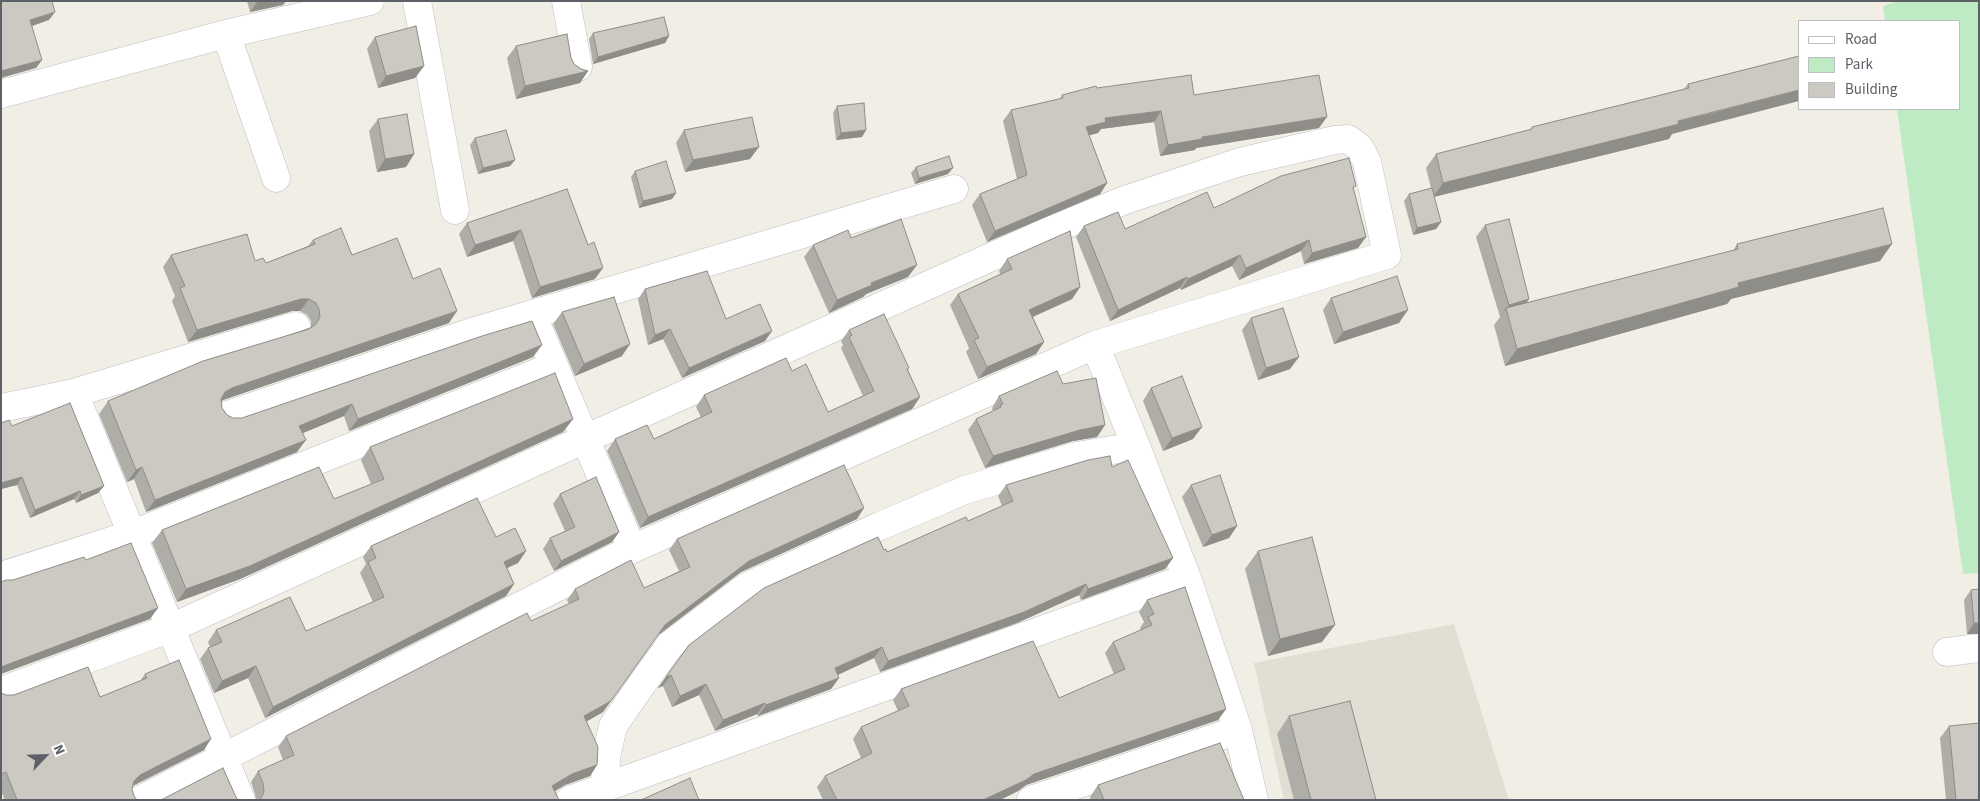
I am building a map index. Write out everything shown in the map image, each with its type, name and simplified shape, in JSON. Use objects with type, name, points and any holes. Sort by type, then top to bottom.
[{"type":"street","points":[[1,94],[327,6],[370,1]]},
{"type":"street","points":[[417,1],[456,210]]},
{"type":"street","points":[[566,1],[578,67]]},
{"type":"street","points":[[226,34],[276,178]]},
{"type":"street","points":[[1,691],[171,628],[585,439],[1047,232],[1125,200],[1240,162],[1335,140],[1348,139],[1359,147],[1367,162],[1387,255],[1095,345],[632,549],[140,800]]},
{"type":"street","points":[[228,415],[469,332],[954,189]]},
{"type":"street","points":[[532,314],[632,549]]},
{"type":"street","points":[[1,408],[74,393],[296,326]]},
{"type":"street","points":[[1095,345],[1187,578],[1238,730],[1254,800]]},
{"type":"street","points":[[1,576],[133,534],[554,366]]},
{"type":"street","points":[[74,393],[242,800]]},
{"type":"street","points":[[605,787],[606,758],[613,726],[642,684],[670,646],[748,586],[965,490],[1077,456],[1136,446]]},
{"type":"street","points":[[570,800],[1187,578]]},
{"type":"street","points":[[1947,652],[1979,648]]},
{"type":"street","points":[[1031,800],[1238,730]]},
{"type":"shaded area","points":[[1454,624],[1509,800],[1284,800],[1254,663]]},
{"type":"green space","points":[[1898,1],[1979,1],[1979,573],[1963,574],[1897,110],[1960,110],[1960,20],[1885,20],[1883,6]]},
{"type":"building","points":[[1,1],[52,1],[55,12],[30,20],[42,60],[1,71]]},
{"type":"building","points":[[664,17],[669,36],[598,57],[593,33]]},
{"type":"building","points":[[416,26],[424,66],[386,76],[375,37]]},
{"type":"building","points":[[567,34],[571,58],[574,64],[588,71],[525,86],[516,46]]},
{"type":"building","points":[[1798,56],[1798,90],[1678,121],[1679,124],[1443,183],[1436,154],[1532,129],[1532,127],[1689,88],[1688,84]]},
{"type":"building","points":[[1191,75],[1194,95],[1319,75],[1327,117],[1202,137],[1202,139],[1168,145],[1161,111],[1105,118],[1106,122],[1086,127],[1107,183],[995,231],[980,194],[1027,175],[1011,110],[1063,98],[1062,95],[1096,86],[1097,88]]},
{"type":"building","points":[[864,103],[866,130],[841,133],[837,106]]},
{"type":"building","points":[[407,114],[414,154],[385,159],[378,119]]},
{"type":"building","points":[[752,117],[759,147],[693,160],[684,130]]},
{"type":"building","points":[[506,130],[515,160],[483,168],[475,138]]},
{"type":"building","points":[[949,156],[953,168],[919,178],[916,167]]},
{"type":"building","points":[[1349,158],[1356,186],[1353,187],[1366,237],[1312,253],[1309,240],[1246,268],[1240,255],[1188,279],[1187,277],[1118,310],[1084,226],[1118,212],[1125,229],[1207,192],[1214,208],[1281,176]]},
{"type":"building","points":[[666,161],[676,193],[643,201],[635,171]]},
{"type":"building","points":[[1432,188],[1441,222],[1417,228],[1409,194]]},
{"type":"building","points":[[567,189],[588,245],[594,242],[603,268],[540,287],[521,230],[475,245],[467,223]]},
{"type":"building","points":[[1883,208],[1892,244],[1738,283],[1739,287],[1517,349],[1506,308],[1738,249],[1737,244]]},
{"type":"building","points":[[901,219],[917,265],[871,283],[872,285],[837,300],[813,245],[848,230],[851,238]]},
{"type":"building","points":[[1509,219],[1529,299],[1509,305],[1485,225]]},
{"type":"building","points":[[341,228],[352,255],[397,238],[413,279],[440,268],[457,311],[232,388],[225,392],[221,399],[222,408],[227,415],[233,418],[242,418],[482,336],[532,321],[542,345],[358,419],[352,404],[299,426],[306,440],[155,500],[142,467],[136,470],[108,401],[203,361],[309,329],[316,324],[320,317],[316,303],[309,299],[301,299],[197,330],[180,288],[185,286],[171,255],[247,234],[255,261],[263,258],[266,263],[315,244],[313,240]]},
{"type":"building","points":[[1070,231],[1080,287],[1029,310],[1044,342],[987,367],[974,340],[979,338],[958,294],[1012,269],[1007,259]]},
{"type":"building","points":[[707,271],[726,319],[760,304],[772,331],[689,368],[670,329],[655,335],[645,289]]},
{"type":"building","points":[[1397,276],[1408,310],[1343,332],[1331,298]]},
{"type":"building","points":[[614,297],[630,344],[584,364],[562,312]]},
{"type":"building","points":[[1283,308],[1299,357],[1266,368],[1251,318]]},
{"type":"building","points":[[884,314],[920,397],[648,517],[615,439],[647,425],[654,439],[712,412],[704,395],[786,358],[792,371],[806,364],[828,412],[874,391],[849,337],[852,335],[849,330]]},
{"type":"building","points":[[1057,371],[1063,384],[1096,378],[1105,425],[1080,430],[993,456],[976,419],[1001,407],[1000,405],[1003,404],[999,396]]},
{"type":"building","points":[[555,373],[573,419],[250,566],[186,589],[162,530],[319,467],[334,499],[384,479],[370,447]]},
{"type":"building","points":[[1182,376],[1202,427],[1172,438],[1151,388]]},
{"type":"building","points":[[70,403],[104,486],[81,495],[80,491],[35,510],[22,477],[1,483],[1,423],[9,420],[12,426]]},
{"type":"building","points":[[1110,456],[1112,467],[1128,460],[1173,558],[1088,589],[1086,584],[1024,612],[888,661],[882,647],[835,668],[839,678],[766,705],[765,703],[723,720],[706,684],[680,696],[671,675],[666,677],[689,645],[764,588],[878,537],[884,550],[886,549],[887,552],[966,517],[968,521],[1013,501],[1006,485],[1088,460]]},
{"type":"building","points":[[844,465],[864,508],[749,561],[665,625],[611,701],[584,716],[598,747],[597,765],[572,774],[552,786],[559,800],[260,800],[264,792],[263,783],[258,771],[294,755],[286,736],[527,613],[531,621],[579,599],[575,589],[631,560],[644,588],[690,567],[677,539]]},
{"type":"building","points":[[1220,475],[1237,526],[1212,535],[1191,485]]},
{"type":"building","points":[[596,477],[619,532],[561,561],[550,538],[575,527],[560,494]]},
{"type":"building","points":[[477,498],[496,537],[515,528],[526,551],[504,562],[514,584],[273,707],[256,666],[222,681],[208,648],[222,642],[216,630],[290,597],[306,631],[384,597],[368,562],[376,558],[371,546]]},
{"type":"building","points":[[1312,537],[1335,625],[1280,639],[1258,551]]},
{"type":"building","points":[[131,543],[158,608],[1,667],[1,582],[13,580],[84,557],[86,560]]},
{"type":"building","points":[[1185,587],[1226,709],[1034,774],[1026,780],[983,800],[837,800],[825,776],[872,753],[861,727],[909,706],[901,689],[1033,641],[1059,698],[1125,669],[1113,642],[1152,625],[1148,617],[1154,614],[1147,600]]},
{"type":"building","points":[[1979,589],[1979,623],[1974,623],[1971,590]]},
{"type":"building","points":[[179,660],[211,739],[140,775],[134,781],[132,789],[137,800],[17,800],[6,772],[1,774],[1,693],[14,695],[88,667],[100,697],[147,678],[145,674]]},
{"type":"building","points":[[1350,701],[1376,800],[1311,800],[1289,716]]},
{"type":"building","points":[[1979,723],[1979,800],[1956,800],[1949,726]]},
{"type":"building","points":[[1220,743],[1244,800],[1104,800],[1098,785]]},
{"type":"building","points":[[223,768],[238,800],[161,800]]},
{"type":"building","points":[[690,778],[699,800],[641,800]]}]
